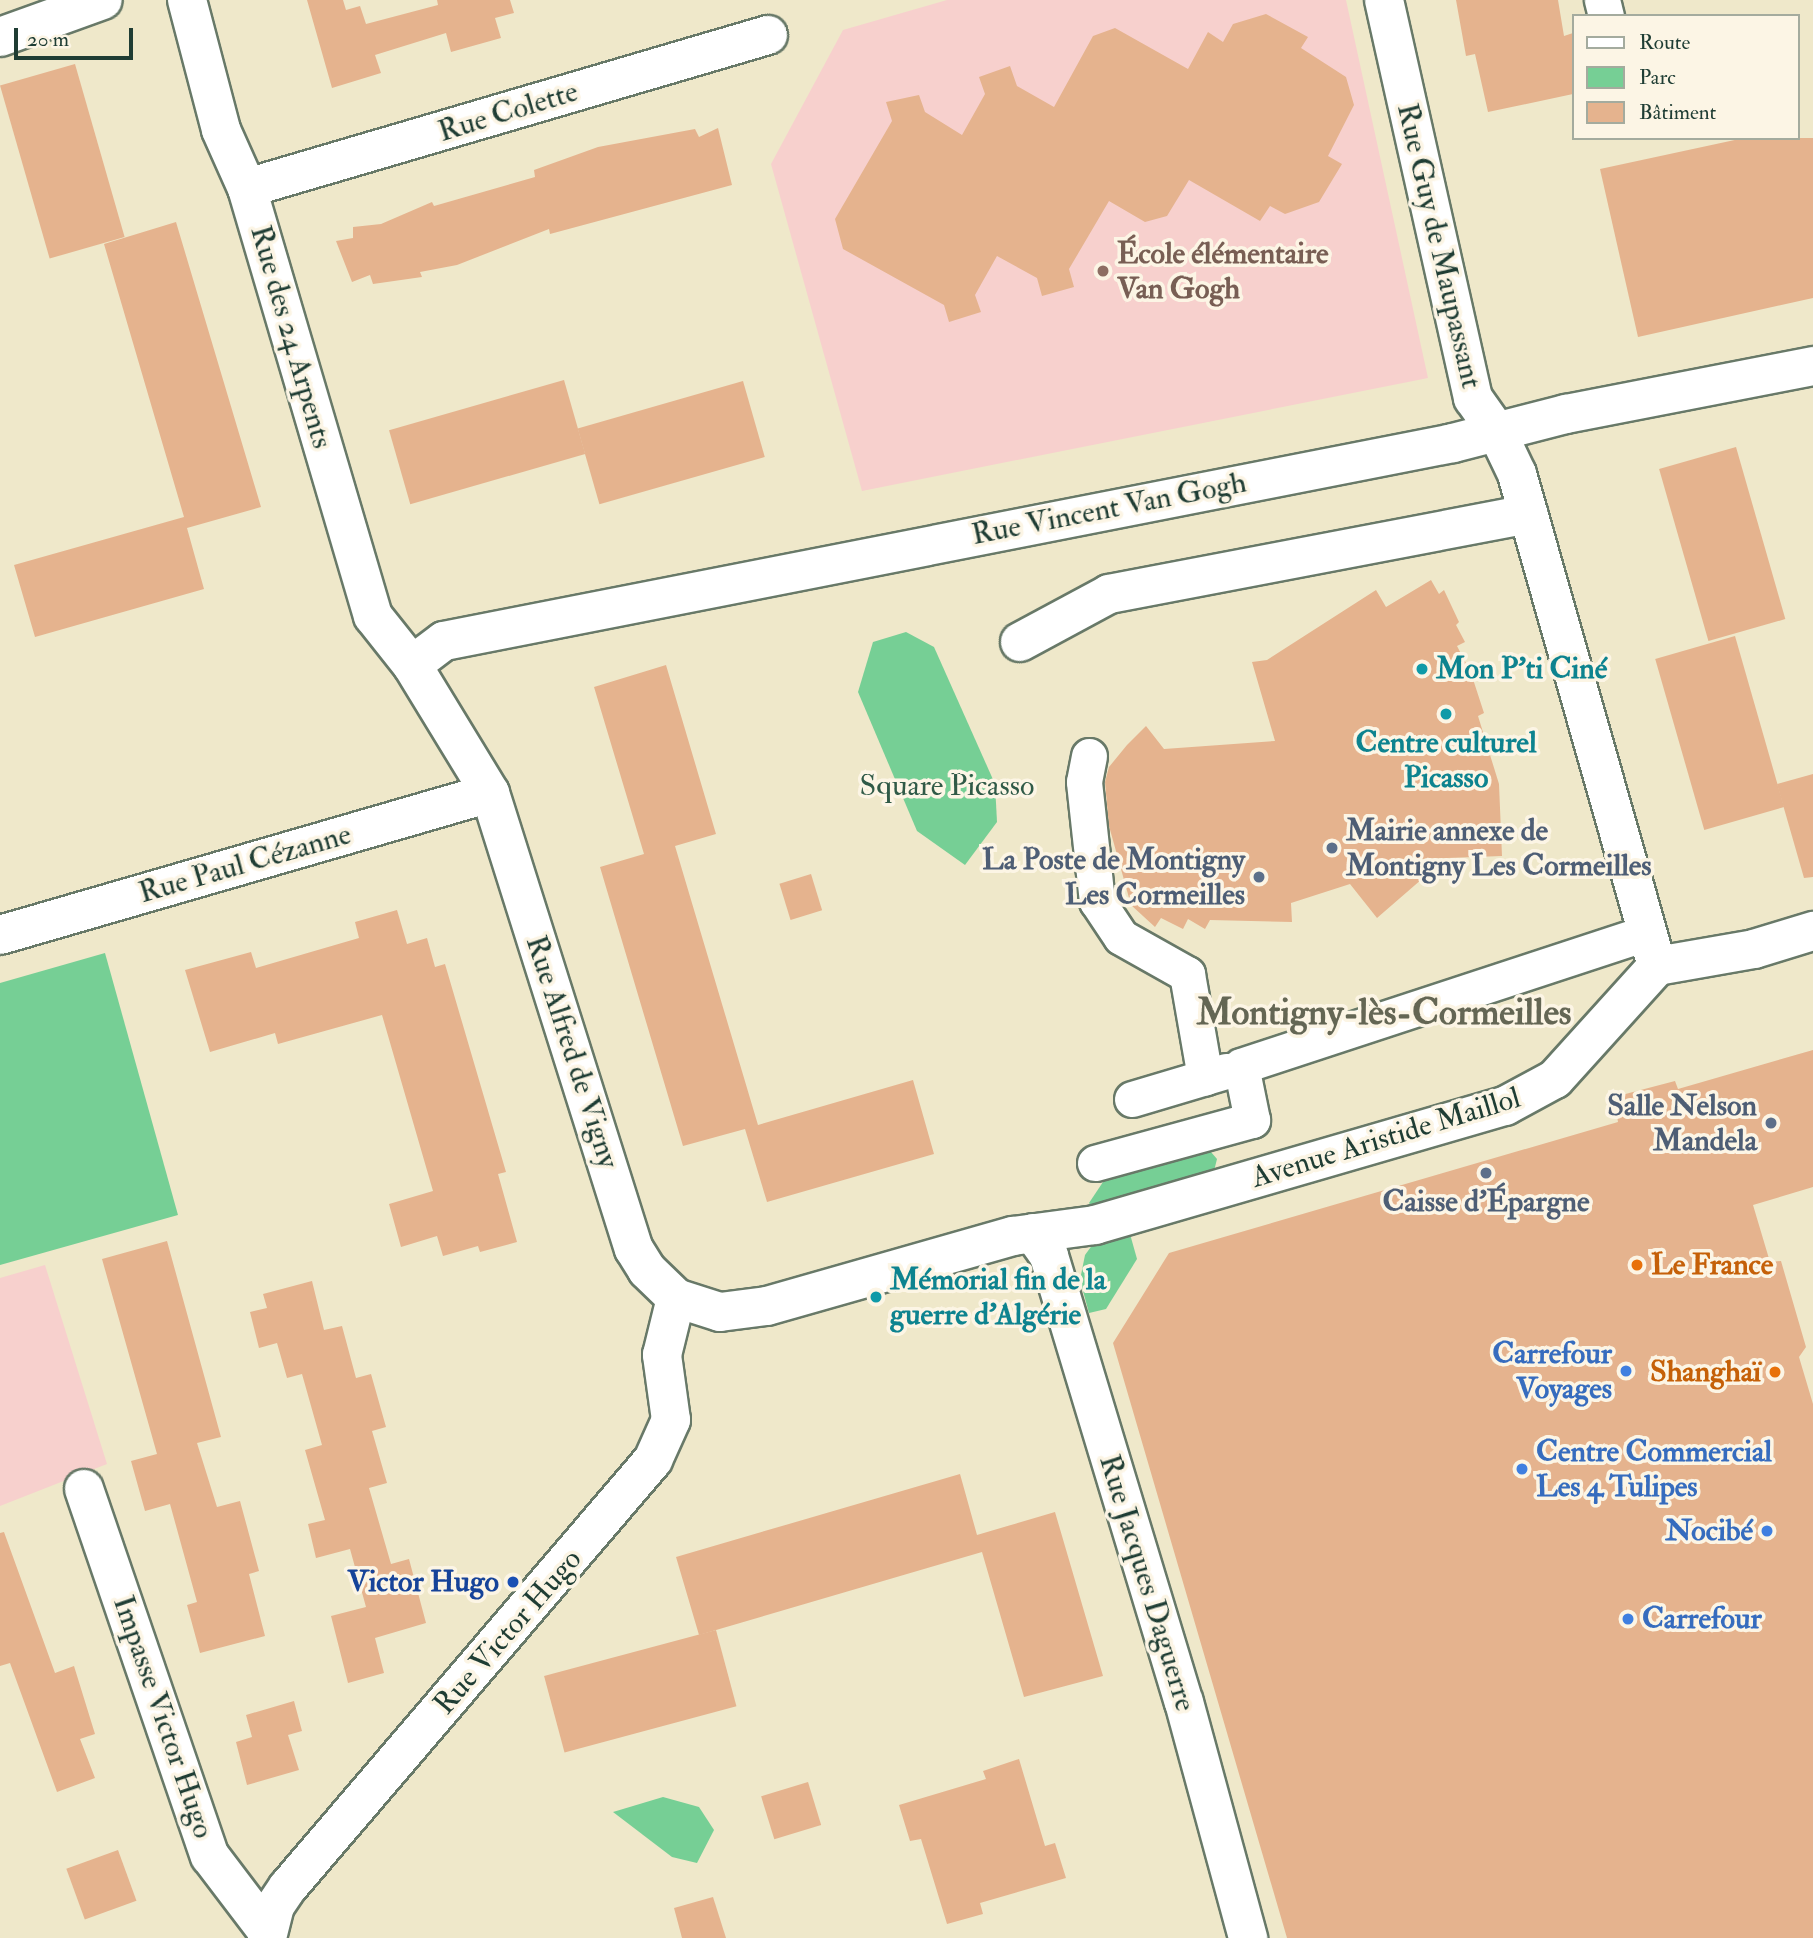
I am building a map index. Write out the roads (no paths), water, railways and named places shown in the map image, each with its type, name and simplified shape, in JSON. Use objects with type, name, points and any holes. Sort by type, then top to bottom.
[{"type":"street","points":[[0,37],[103,0]]},
{"type":"street","name":"Rue des 24 Arpents","points":[[187,0],[220,130],[247,188],[373,616],[412,665],[490,793]]},
{"type":"street","name":"Rue Guy de Maupassant","points":[[1384,0],[1473,398],[1497,432],[1528,514],[1651,950]]},
{"type":"street","name":"Rue Colette","points":[[247,188],[768,35]]},
{"type":"street","name":"Rue Vincent Van Gogh","points":[[412,665],[444,641],[1497,432],[1566,414],[1813,366]]},
{"type":"street","points":[[1020,642],[1109,594],[1528,514]]},
{"type":"street","points":[[1088,755],[1084,782],[1097,901],[1121,937],[1187,974],[1205,1077]]},
{"type":"street","name":"Rue Paul Cézanne","points":[[0,935],[490,793]]},
{"type":"street","name":"Rue Alfred de Vigny","points":[[490,793],[634,1249],[676,1298]]},
{"type":"street","points":[[1132,1099],[1651,950],[1754,949],[1813,931]]},
{"type":"street","name":"Avenue Aristide Maillol","points":[[676,1298],[696,1308],[745,1311],[1034,1233],[1095,1225],[1505,1106],[1555,1079],[1651,950]]},
{"type":"street","points":[[1095,1163],[1252,1120],[1241,1066]]},
{"type":"street","name":"Rue Jacques Daguerre","points":[[1034,1233],[1049,1256],[1184,1702],[1248,1938]]},
{"type":"street","name":"Rue Victor Hugo","points":[[267,1935],[275,1906],[288,1887],[653,1460],[671,1420],[662,1355],[676,1298]]},
{"type":"street","name":"Impasse Victor Hugo","points":[[84,1489],[210,1856],[267,1935]]},
{"type":"place","name":"École élémentaire Van Gogh","points":[[1103,271]]},
{"type":"place","name":"Mon P'ti Ciné","points":[[1422,669]]},
{"type":"place","name":"Centre culturel Picasso","points":[[1446,714]]},
{"type":"place","name":"Mairie annexe de Montigny Les Cormeilles","points":[[1332,848]]},
{"type":"place","name":"La Poste de Montigny Les Cormeilles","points":[[1259,877]]},
{"type":"place","name":"Salle Nelson Mandela","points":[[1771,1123]]},
{"type":"place","name":"Caisse d'Épargne","points":[[1486,1173]]},
{"type":"place","name":"Le France","points":[[1637,1265]]},
{"type":"place","name":"Mémorial fin de la guerre d'Algérie","points":[[876,1297]]},
{"type":"place","name":"Carrefour Voyages","points":[[1626,1371]]},
{"type":"place","name":"Shanghaï","points":[[1775,1372]]},
{"type":"place","name":"Centre Commercial Les 4 Tulipes","points":[[1522,1469]]},
{"type":"place","name":"Nocibé","points":[[1767,1531]]},
{"type":"place","name":"Victor Hugo","points":[[513,1582]]},
{"type":"place","name":"Carrefour","points":[[1628,1619]]},
{"type":"district","name":"Montigny-lès-Cormeilles","points":[[1384,1013]]},
{"type":"park label","name":"Square Picasso","points":[[947,786]]}]
